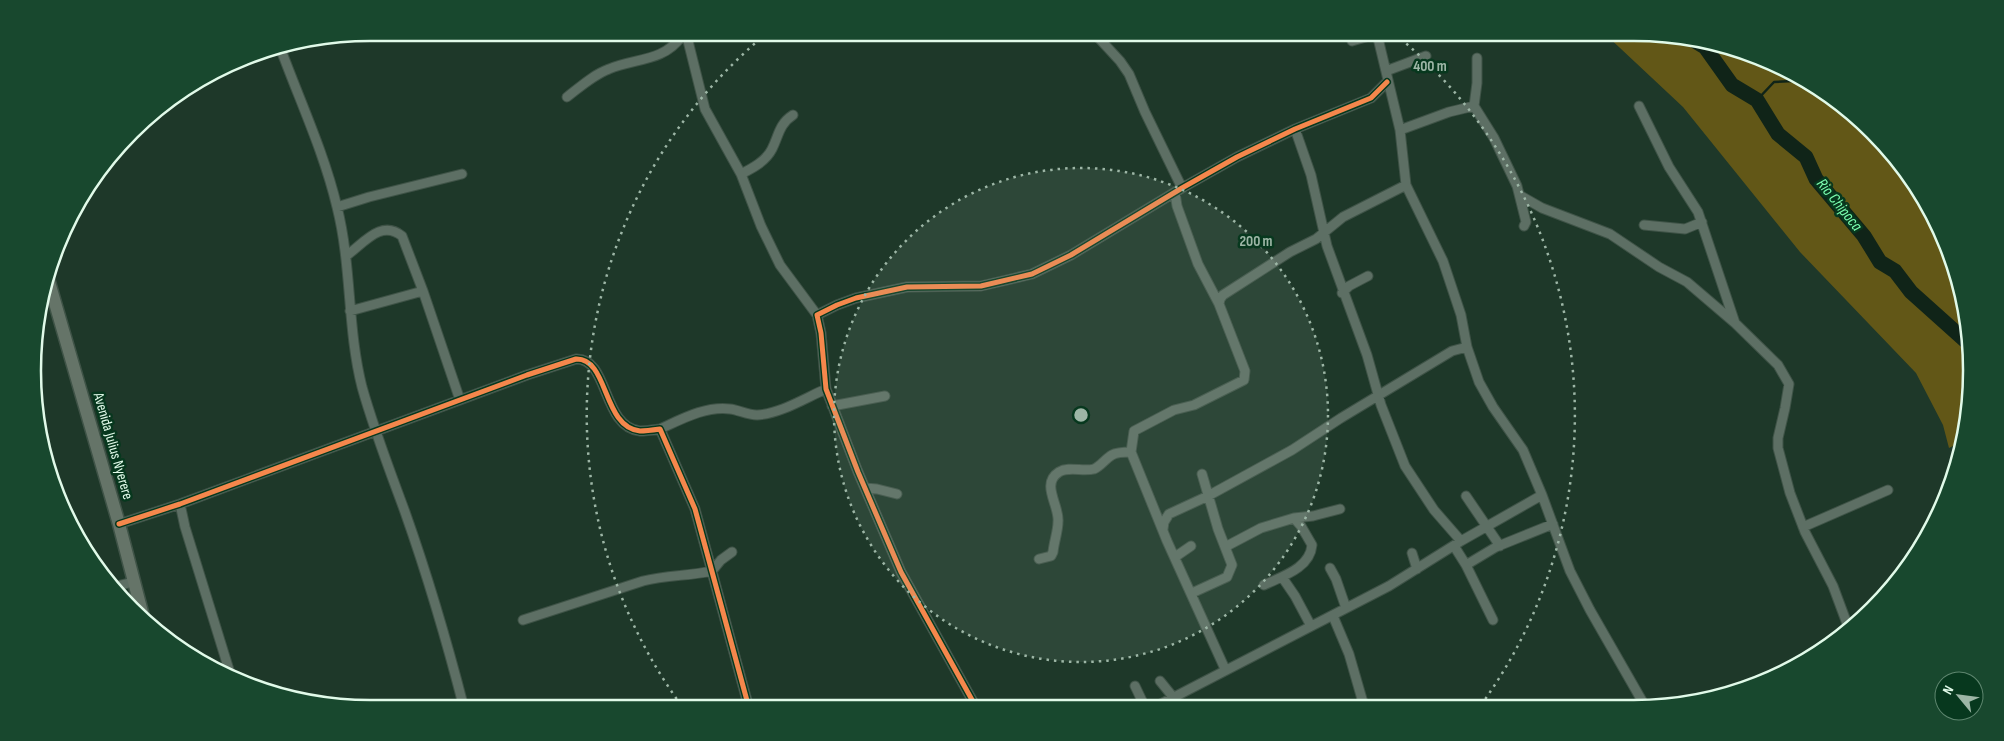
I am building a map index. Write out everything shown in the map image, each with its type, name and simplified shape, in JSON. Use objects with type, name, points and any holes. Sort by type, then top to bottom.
[{"type":"street","points":[[567,97],[580,86],[606,70],[651,59],[678,41],[689,47]]},
{"type":"street","points":[[688,41],[705,109],[741,174],[761,226],[780,265],[817,315],[821,334],[826,390],[901,572],[972,700]]},
{"type":"street","points":[[1102,41],[1129,74],[1178,190],[1177,206],[1198,264],[1219,304],[1245,371],[1244,380],[1194,405],[1174,410],[1134,431],[1131,452],[1225,669]]},
{"type":"street","points":[[1378,41],[1400,130],[1406,185],[1443,261],[1461,315],[1468,347],[1479,382],[1493,407],[1523,450],[1570,571],[1641,700]]},
{"type":"street","points":[[282,53],[312,131],[337,207],[346,256],[354,346],[375,432],[434,597],[462,700]]},
{"type":"street","points":[[1386,72],[1426,56]]},
{"type":"street","points":[[1476,58],[1477,83],[1474,106],[1494,138],[1521,196],[1526,222],[1524,226]]},
{"type":"street","points":[[817,315],[856,298],[907,287],[974,287],[1032,274],[1071,255],[1178,190],[1238,157],[1295,129],[1371,98],[1387,82]]},
{"type":"street","points":[[1371,98],[1382,99],[1392,103]]},
{"type":"street","points":[[1400,130],[1449,112],[1474,106]]},
{"type":"street","points":[[1639,106],[1666,162],[1694,204],[1702,222],[1735,323]]},
{"type":"street","points":[[741,174],[756,166],[767,156],[781,125],[793,115]]},
{"type":"street","points":[[1295,129],[1311,175],[1324,232],[1342,293],[1367,355],[1380,400],[1405,466],[1458,543],[1466,565],[1493,620]]},
{"type":"street","points":[[337,207],[462,174]]},
{"type":"street","points":[[1219,304],[1220,299],[1228,292],[1290,252],[1316,239],[1349,213],[1406,185]]},
{"type":"street","points":[[1521,196],[1542,208],[1610,234],[1659,267],[1687,282],[1735,323],[1778,365],[1789,384],[1786,408],[1778,438],[1778,448],[1790,493],[1803,527],[1834,586],[1847,621]]},
{"type":"street","points":[[1644,225],[1685,229],[1702,222]]},
{"type":"street","points":[[346,256],[378,231],[390,229],[402,236],[460,400]]},
{"type":"street","points":[[1342,293],[1349,286],[1368,276]]},
{"type":"street","name":"Avenida Julius Nyerere","points":[[51,290],[140,605]]},
{"type":"street","points":[[350,311],[423,291]]},
{"type":"street","points":[[1163,529],[1164,522],[1169,514],[1208,496],[1292,450],[1368,402],[1380,400],[1402,380],[1423,370],[1452,351],[1468,347]]},
{"type":"street","points":[[118,524],[180,504],[526,375],[576,359],[583,358],[593,365],[609,401],[620,420],[638,431],[660,429],[701,411],[731,409],[757,415],[777,410],[826,390]]},
{"type":"street","points":[[832,406],[885,396]]},
{"type":"street","points":[[660,429],[695,510],[747,700]]},
{"type":"street","points":[[1038,559],[1051,556],[1053,552],[1058,515],[1050,492],[1053,479],[1059,472],[1068,469],[1097,468],[1112,455],[1131,452]]},
{"type":"street","points":[[1192,592],[1227,577],[1232,565],[1202,474]]},
{"type":"street","points":[[865,488],[896,494]]},
{"type":"street","points":[[1803,527],[1888,490]]},
{"type":"street","points":[[1168,700],[1389,586],[1458,543],[1542,495]]},
{"type":"street","points":[[1466,496],[1500,546]]},
{"type":"street","points":[[180,504],[185,527],[228,667]]},
{"type":"street","points":[[1155,509],[1169,514]]},
{"type":"street","points":[[1225,547],[1261,528],[1294,518],[1313,516],[1340,509]]},
{"type":"street","points":[[1264,585],[1282,577],[1307,561],[1312,551],[1312,545],[1294,518]]},
{"type":"street","points":[[1466,565],[1500,546],[1553,524]]},
{"type":"street","points":[[1175,557],[1191,546]]},
{"type":"street","points":[[523,620],[643,581],[659,577],[682,576],[712,571],[720,560],[732,552]]},
{"type":"street","points":[[1412,553],[1418,569]]},
{"type":"street","points":[[1330,568],[1346,608]]},
{"type":"street","points":[[1282,577],[1292,590],[1311,626]]},
{"type":"street","points":[[121,585],[134,582]]},
{"type":"street","points":[[1333,616],[1349,654],[1362,700]]},
{"type":"street","points":[[1160,681],[1173,697]]},
{"type":"street","points":[[1135,686],[1141,700]]},
{"type":"shaded area","points":[[1613,41],[1676,44],[1719,52],[1779,75],[1834,109],[1881,153],[1895,170],[1929,225],[1952,285],[1960,328],[1963,370],[1960,413],[1954,446],[1949,448],[1943,425],[1916,373],[1800,252],[1683,107]]},
{"type":"waterway","name":"Rio Chipoca","points":[[1707,50],[1732,85],[1757,100],[1778,134],[1806,157],[1816,179],[1864,236],[1880,262],[1895,271],[1911,292],[1961,337]]},
{"type":"waterway","points":[[1757,100],[1774,82],[1791,81]]},
{"type":"cycle path","points":[[972,700],[901,572],[858,472],[826,389],[821,333],[817,315],[856,298],[907,287],[981,286],[1032,274],[1071,255],[1237,157],[1295,129],[1371,98],[1387,82]]},
{"type":"cycle path","points":[[119,524],[180,504],[527,375],[576,359],[587,362],[595,369],[612,406],[619,418],[628,427],[640,431],[660,429],[695,509],[747,700]]}]
